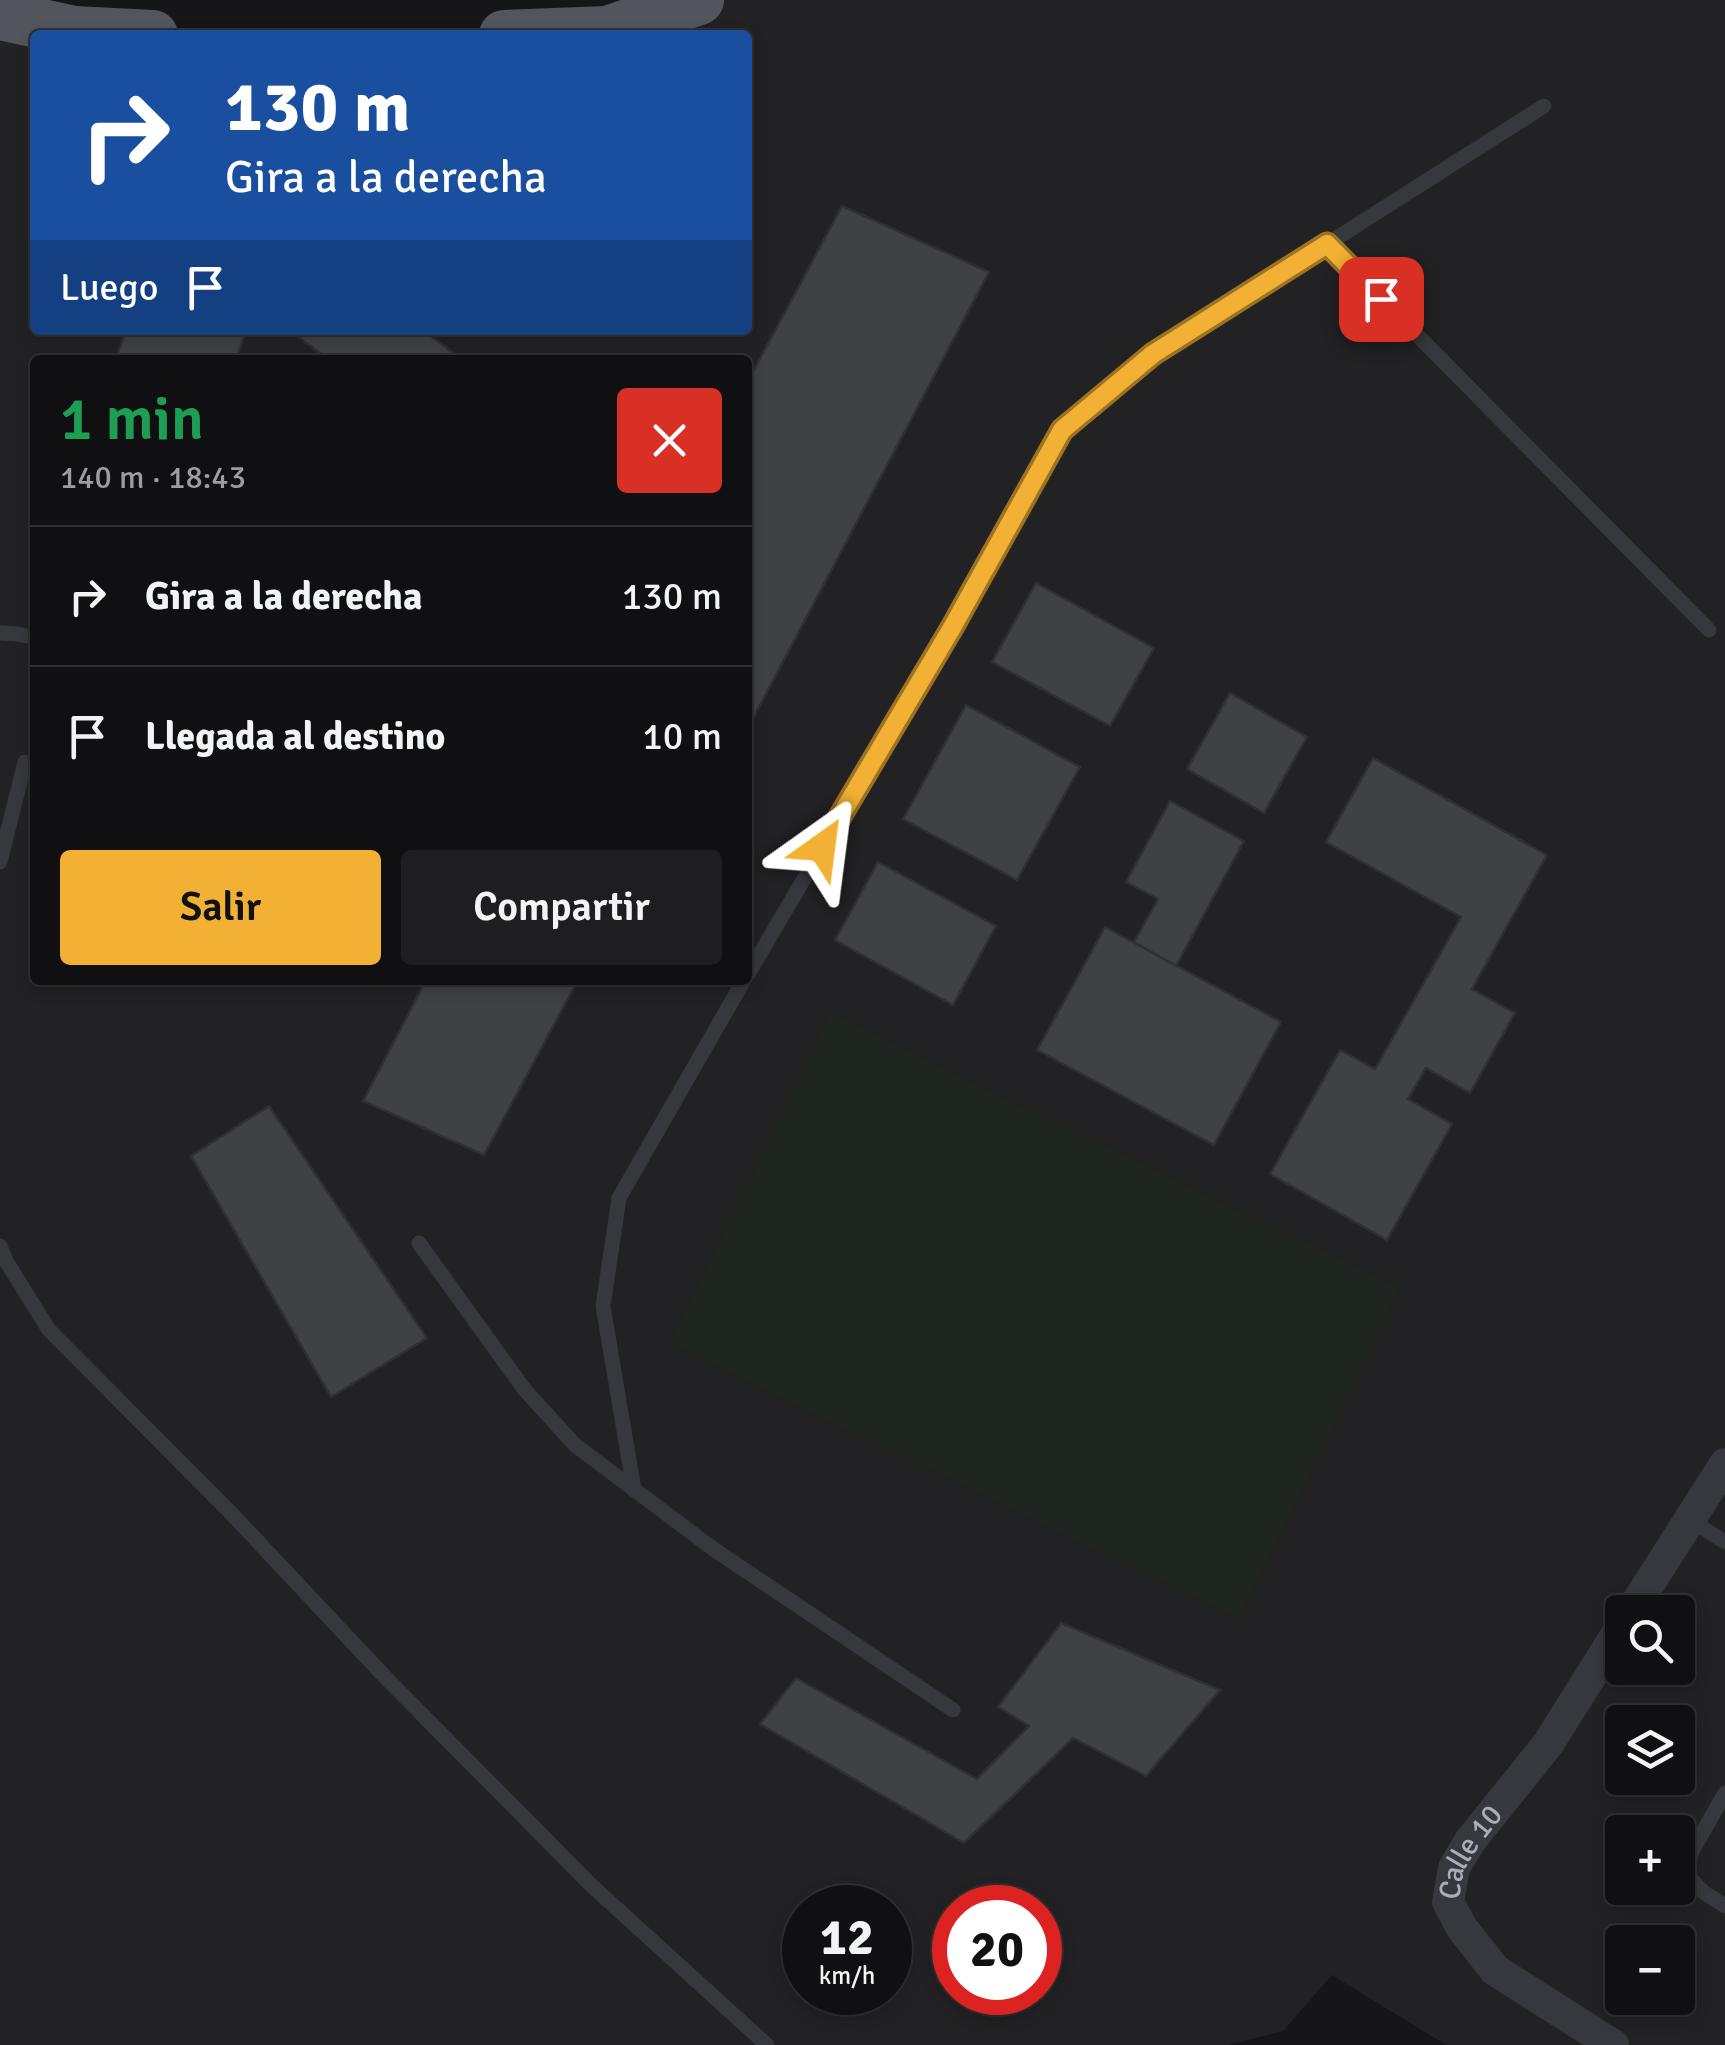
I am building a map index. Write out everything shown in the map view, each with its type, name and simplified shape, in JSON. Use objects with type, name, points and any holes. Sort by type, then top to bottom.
[{"type":"main road","points":[[610,30],[699,0]]},
{"type":"main road","points":[[0,14],[66,30]]},
{"type":"street","points":[[1642,1595],[1725,1464]]},
{"type":"street","name":"Calle 10","points":[[1605,1653],[1548,1744],[1470,1842],[1454,1868],[1448,1902],[1462,1928],[1495,1970],[1613,2045]]},
{"type":"lane","points":[[752,967],[953,626],[1062,430],[1153,354],[1544,106]]},
{"type":"lane","points":[[1327,244],[1709,630]]},
{"type":"lane","points":[[0,633],[30,637]]},
{"type":"lane","points":[[0,862],[25,762]]},
{"type":"lane","points":[[634,1490],[603,1306],[619,1198],[741,985]]},
{"type":"lane","points":[[419,1242],[524,1389],[575,1446],[712,1548],[953,1710]]},
{"type":"lane","points":[[0,1246],[6,1262],[50,1330],[592,1886],[767,2045]]},
{"type":"lane","points":[[1690,1520],[1725,1542]]},
{"type":"lane","points":[[1725,1793],[1690,1853],[1688,1876],[1702,1892],[1725,1906]]},
{"type":"shaded area","points":[[699,0],[1725,0],[1725,2045],[1446,2045],[1332,1975],[1283,2031],[1227,2045],[0,2045],[0,13],[30,32],[30,335],[752,335],[752,30],[532,30]]},
{"type":"shaded area","points":[[831,1014],[1400,1289],[1238,1618],[669,1343]]},
{"type":"building","points":[[842,206],[989,272],[752,720],[752,374]]},
{"type":"building","points":[[124,335],[244,335],[238,355],[117,355]]},
{"type":"building","points":[[296,335],[430,335],[456,355],[322,355]]},
{"type":"building","points":[[1036,583],[1154,648],[1110,726],[992,662]]},
{"type":"building","points":[[1230,693],[1307,737],[1264,813],[1187,769]]},
{"type":"building","points":[[966,705],[1080,767],[1017,880],[903,819]]},
{"type":"building","points":[[1373,758],[1547,855],[1472,989],[1515,1013],[1470,1093],[1426,1068],[1408,1099],[1452,1124],[1387,1240],[1270,1174],[1340,1050],[1375,1069],[1461,917],[1326,842]]},
{"type":"building","points":[[1170,801],[1244,841],[1176,966],[1134,942],[1158,899],[1126,882]]},
{"type":"building","points":[[878,862],[996,926],[953,1005],[835,940]]},
{"type":"building","points":[[1105,927],[1281,1022],[1214,1145],[1037,1050]]},
{"type":"building","points":[[423,985],[575,985],[484,1155],[363,1101]]},
{"type":"building","points":[[269,1106],[427,1338],[331,1397],[191,1156]]},
{"type":"building","points":[[1061,1623],[1220,1690],[1146,1776],[1073,1738],[964,1843],[760,1724],[796,1678],[977,1779],[1029,1726],[998,1707]]},
{"type":"route","points":[[822,847],[953,626],[1062,430],[1153,354],[1327,244],[1381,299]]}]
